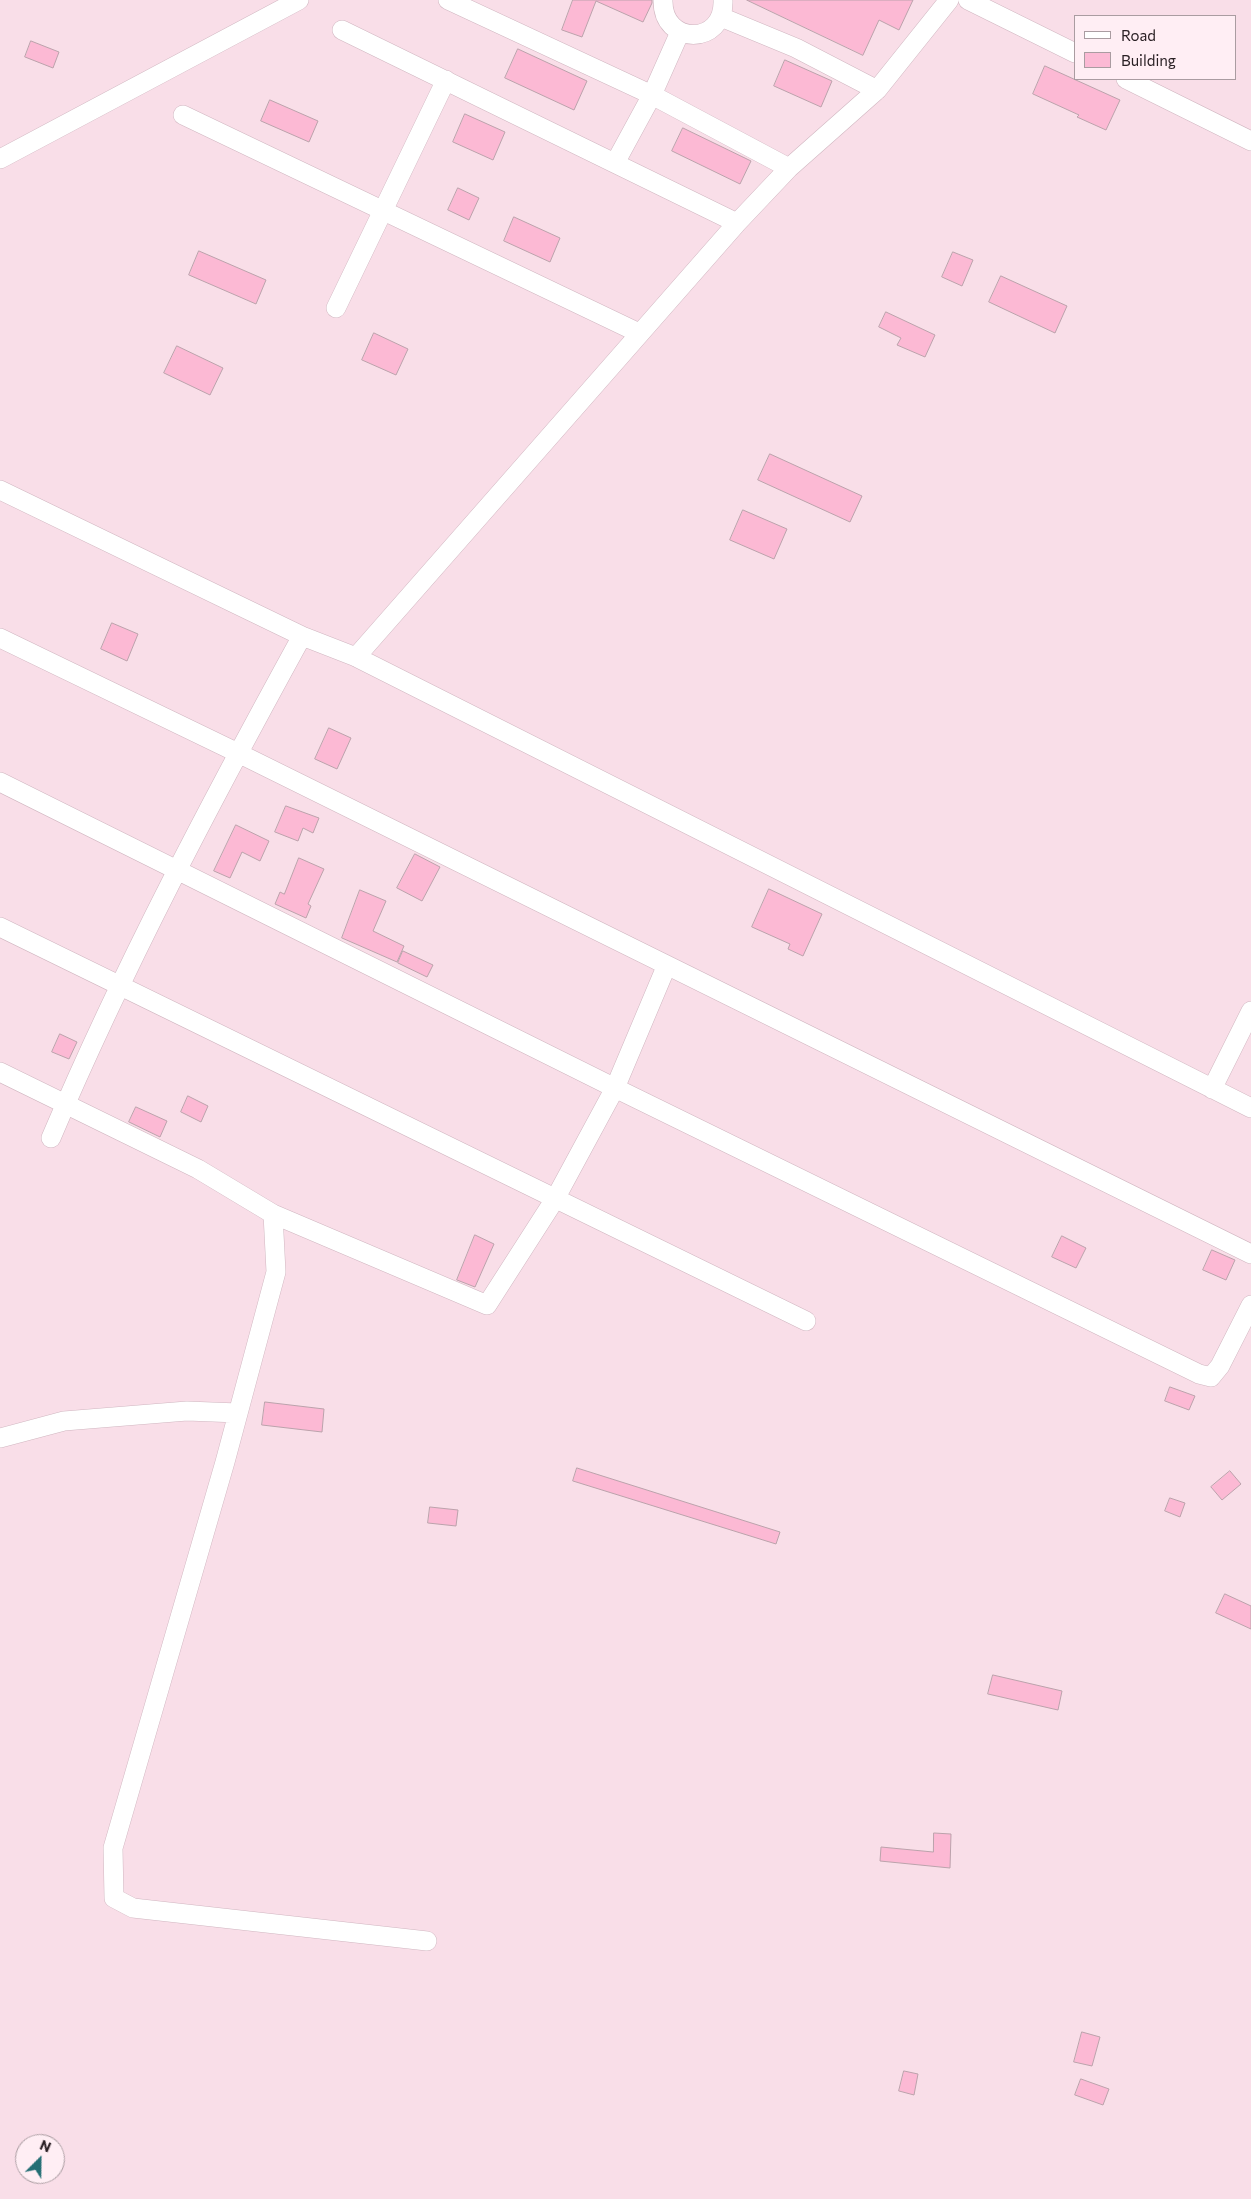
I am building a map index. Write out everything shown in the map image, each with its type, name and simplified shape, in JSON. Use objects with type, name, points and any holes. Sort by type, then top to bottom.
[{"type":"street","points":[[0,159],[299,0]]},
{"type":"street","points":[[448,0],[652,95],[789,168]]},
{"type":"street","points":[[663,0],[666,19],[680,32],[690,35],[708,31],[722,9],[877,90]]},
{"type":"street","points":[[356,657],[736,223],[789,168],[877,90],[949,0]]},
{"type":"street","points":[[968,0],[1074,53]]},
{"type":"street","points":[[342,30],[736,223]]},
{"type":"street","points":[[615,163],[652,95],[680,32]]},
{"type":"street","points":[[336,308],[446,80]]},
{"type":"street","points":[[1128,80],[1251,141]]},
{"type":"street","points":[[183,114],[639,333]]},
{"type":"street","points":[[0,490],[302,636],[356,657],[1251,1108]]},
{"type":"street","points":[[51,1138],[121,986],[178,871],[238,753],[302,636]]},
{"type":"street","points":[[0,638],[238,753],[1251,1254]]},
{"type":"street","points":[[0,782],[615,1088],[1199,1374],[1211,1377],[1220,1366],[1251,1305]]},
{"type":"street","points":[[0,927],[806,1321]]},
{"type":"street","points":[[0,1072],[198,1169],[272,1214],[487,1305],[555,1199],[615,1088],[666,966]]},
{"type":"street","points":[[1212,1089],[1251,1011]]},
{"type":"street","points":[[272,1214],[276,1272],[238,1413],[113,1848],[114,1898],[133,1908],[427,1941]]},
{"type":"street","points":[[0,1438],[64,1421],[186,1412],[238,1413]]},
{"type":"building","points":[[573,0],[652,0],[652,3],[643,22],[596,1],[582,37],[562,30]]},
{"type":"building","points":[[747,0],[913,0],[899,30],[879,20],[863,55]]},
{"type":"building","points":[[31,41],[59,52],[53,68],[25,57]]},
{"type":"building","points":[[518,49],[587,81],[574,110],[505,78]]},
{"type":"building","points":[[785,60],[832,81],[821,107],[774,86]]},
{"type":"building","points":[[1045,66],[1120,100],[1106,130],[1077,117],[1079,115],[1033,94]]},
{"type":"building","points":[[270,100],[318,121],[309,142],[261,121]]},
{"type":"building","points":[[465,114],[505,132],[493,160],[453,142]]},
{"type":"building","points":[[683,128],[751,161],[740,184],[672,151]]},
{"type":"building","points":[[458,188],[479,198],[469,220],[448,210]]},
{"type":"building","points":[[514,217],[560,238],[550,262],[504,241]]},
{"type":"building","points":[[199,251],[266,280],[256,304],[189,275]]},
{"type":"building","points":[[953,252],[973,260],[962,286],[942,277]]},
{"type":"building","points":[[1001,276],[1067,306],[1055,333],[989,302]]},
{"type":"building","points":[[886,312],[935,335],[925,357],[897,345],[901,338],[879,327]]},
{"type":"building","points":[[374,333],[408,349],[396,375],[362,360]]},
{"type":"building","points":[[177,346],[223,368],[210,395],[164,373]]},
{"type":"building","points":[[770,454],[862,496],[850,522],[758,480]]},
{"type":"building","points":[[743,510],[787,529],[774,559],[730,540]]},
{"type":"building","points":[[112,623],[138,634],[127,661],[101,649]]},
{"type":"building","points":[[329,728],[351,738],[337,769],[315,759]]},
{"type":"building","points":[[286,806],[319,818],[313,833],[303,828],[298,841],[275,832]]},
{"type":"building","points":[[236,825],[269,841],[260,861],[242,852],[230,878],[214,871]]},
{"type":"building","points":[[415,854],[440,867],[422,901],[397,888]]},
{"type":"building","points":[[299,858],[324,869],[308,904],[311,906],[306,918],[275,904],[280,892],[284,894]]},
{"type":"building","points":[[769,889],[822,914],[803,956],[788,949],[790,944],[752,927]]},
{"type":"building","points":[[360,890],[386,901],[373,931],[404,946],[397,962],[342,938]]},
{"type":"building","points":[[403,951],[433,965],[427,977],[398,963]]},
{"type":"building","points":[[60,1034],[77,1042],[69,1059],[52,1052]]},
{"type":"building","points":[[188,1096],[208,1106],[201,1122],[181,1112]]},
{"type":"building","points":[[136,1107],[167,1121],[160,1137],[129,1122]]},
{"type":"building","points":[[475,1235],[494,1244],[475,1287],[457,1280]]},
{"type":"building","points":[[1062,1236],[1086,1248],[1076,1268],[1052,1257]]},
{"type":"building","points":[[1212,1250],[1235,1260],[1226,1280],[1203,1270]]},
{"type":"building","points":[[1170,1387],[1195,1396],[1189,1410],[1165,1401]]},
{"type":"building","points":[[265,1402],[324,1409],[322,1432],[262,1425]]},
{"type":"building","points":[[577,1468],[780,1532],[776,1544],[573,1481]]},
{"type":"building","points":[[1230,1471],[1241,1484],[1222,1500],[1211,1487]]},
{"type":"building","points":[[1170,1498],[1185,1503],[1180,1517],[1165,1511]]},
{"type":"building","points":[[430,1507],[458,1510],[456,1526],[428,1523]]},
{"type":"building","points":[[1225,1594],[1251,1606],[1251,1629],[1216,1613]]},
{"type":"building","points":[[993,1675],[1062,1691],[1058,1710],[988,1694]]},
{"type":"building","points":[[934,1833],[951,1834],[950,1868],[880,1861],[881,1847],[933,1852]]},
{"type":"building","points":[[1082,2032],[1100,2037],[1092,2066],[1074,2062]]},
{"type":"building","points":[[904,2071],[918,2074],[914,2095],[899,2091]]},
{"type":"building","points":[[1081,2079],[1109,2089],[1103,2105],[1075,2095]]}]
